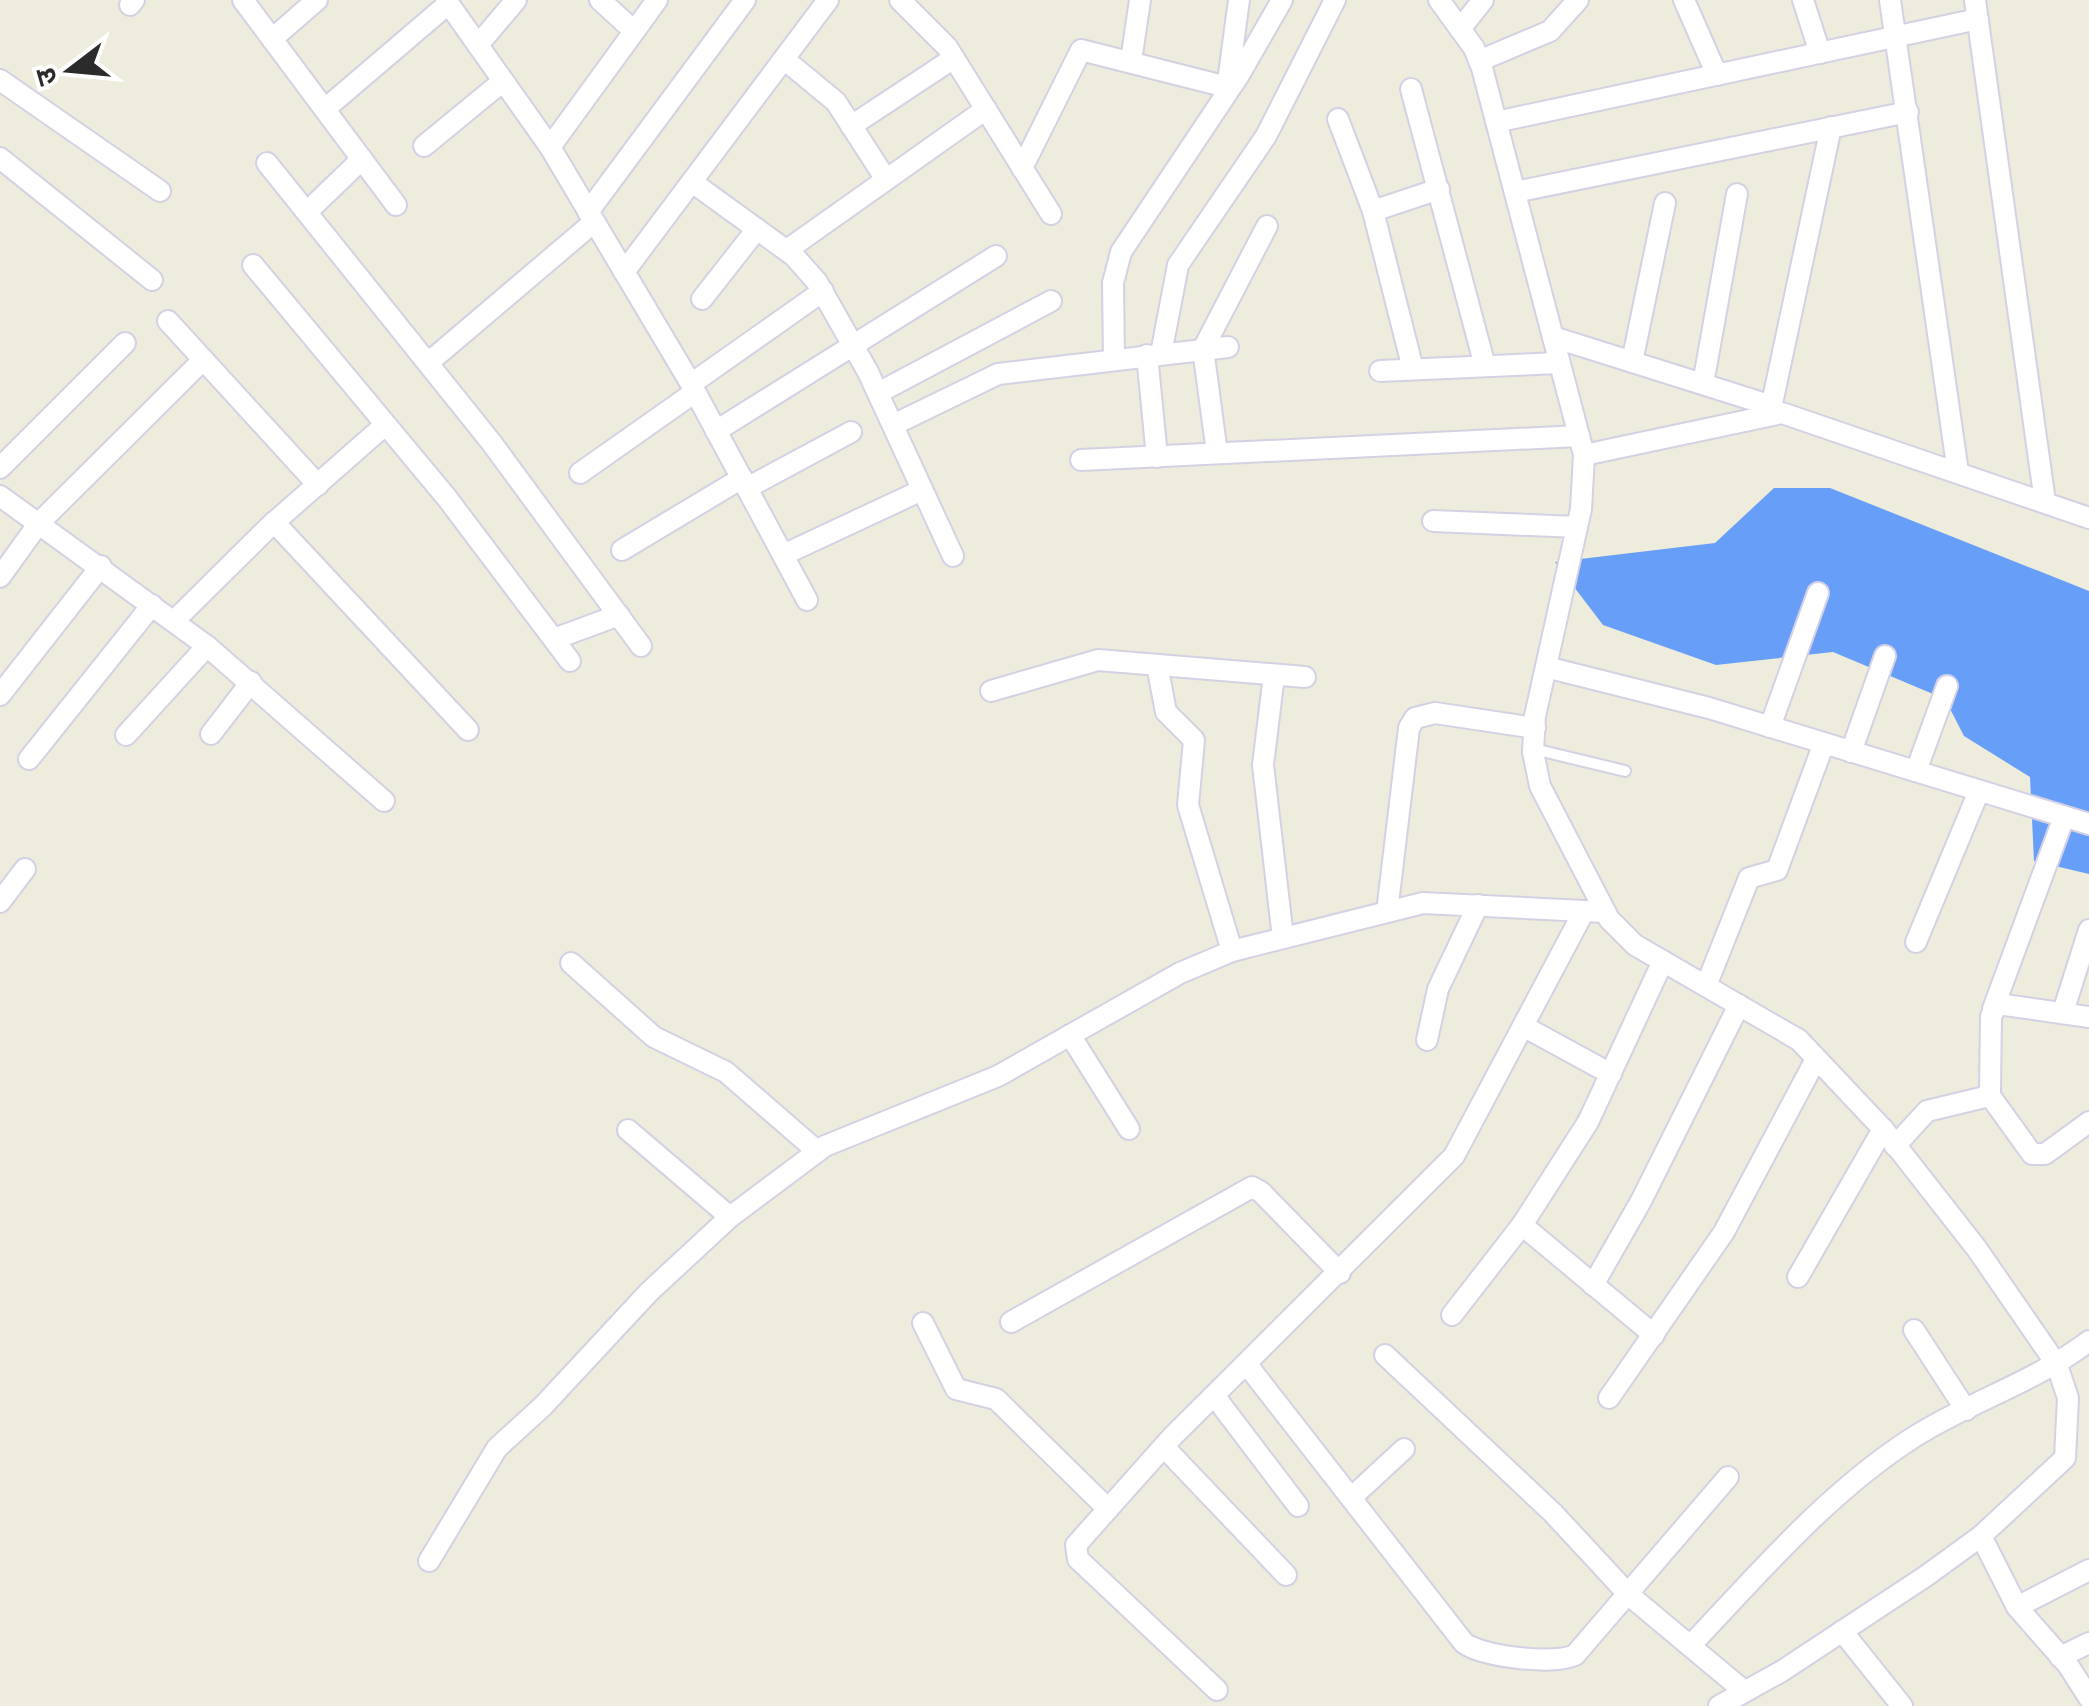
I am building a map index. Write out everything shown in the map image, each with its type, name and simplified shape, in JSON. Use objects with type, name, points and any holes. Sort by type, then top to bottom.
[{"type":"street","points":[[243,0],[396,205]]},
{"type":"street","points":[[272,39],[317,0]]},
{"type":"street","points":[[478,46],[516,0]]},
{"type":"street","points":[[600,0],[634,31]]},
{"type":"street","points":[[550,147],[656,0]]},
{"type":"street","points":[[428,364],[592,216],[745,0]]},
{"type":"street","points":[[624,272],[828,0]]},
{"type":"street","points":[[900,0],[936,33],[954,58],[1051,214]]},
{"type":"street","points":[[1131,61],[1140,0]]},
{"type":"street","points":[[1226,92],[1238,0]]},
{"type":"street","points":[[1114,359],[1113,283],[1120,252],[1282,0]]},
{"type":"street","points":[[1157,457],[1154,354],[1178,265],[1266,136],[1335,0]]},
{"type":"street","points":[[1439,0],[1479,61],[1581,446],[1585,481],[1534,738],[1540,786],[1606,912],[1636,945],[1799,1040],[1889,1137],[1977,1249],[2057,1366],[2079,1429],[2065,1458],[1981,1536],[1842,1631],[1719,1706]]},
{"type":"street","points":[[1460,28],[1483,0]]},
{"type":"street","points":[[1479,61],[1550,31],[1578,0]]},
{"type":"street","points":[[1684,0],[1717,75]]},
{"type":"street","points":[[1804,0],[1820,53]]},
{"type":"street","points":[[1890,0],[1958,472]]},
{"type":"street","points":[[325,110],[447,2],[550,147],[592,216],[693,388],[807,600]]},
{"type":"street","points":[[1496,122],[1896,36],[1976,10],[2045,502]]},
{"type":"street","points":[[1022,168],[1077,54],[1087,49],[1226,92]]},
{"type":"street","points":[[851,126],[954,58]]},
{"type":"street","points":[[784,59],[825,90],[885,178]]},
{"type":"street","points":[[0,80],[160,192]]},
{"type":"street","points":[[424,146],[503,81]]},
{"type":"street","points":[[1411,89],[1485,366]]},
{"type":"street","points":[[787,250],[986,109]]},
{"type":"street","points":[[1514,192],[1908,112]]},
{"type":"street","points":[[1338,119],[1373,211],[1413,370]]},
{"type":"street","points":[[1771,409],[1830,127]]},
{"type":"street","points":[[0,158],[152,280]]},
{"type":"street","points":[[306,212],[362,160]]},
{"type":"street","points":[[267,163],[428,364],[641,646]]},
{"type":"street","points":[[692,182],[805,266],[854,345],[952,556]]},
{"type":"street","points":[[1373,211],[1440,189]]},
{"type":"street","points":[[1703,384],[1737,194]]},
{"type":"street","points":[[1632,362],[1665,203]]},
{"type":"street","points":[[1217,453],[1204,349],[1267,226]]},
{"type":"street","points":[[702,299],[757,229]]},
{"type":"street","points":[[716,430],[996,256]]},
{"type":"street","points":[[253,265],[386,426],[570,661]]},
{"type":"street","points":[[580,473],[822,292]]},
{"type":"street","points":[[878,393],[1051,301]]},
{"type":"street","points":[[168,321],[318,484]]},
{"type":"street","points":[[1552,337],[1802,417],[2089,518]]},
{"type":"street","points":[[0,468],[124,343]]},
{"type":"street","points":[[892,425],[998,374],[1228,348]]},
{"type":"street","points":[[0,576],[39,524],[204,360]]},
{"type":"street","points":[[1380,371],[1559,362]]},
{"type":"street","points":[[1081,460],[1217,453],[1581,446],[1771,409]]},
{"type":"street","points":[[174,621],[274,522],[386,426]]},
{"type":"street","points":[[622,550],[744,483],[851,432]]},
{"type":"street","points":[[783,555],[922,490]]},
{"type":"street","points":[[0,496],[207,646],[384,801]]},
{"type":"street","points":[[274,522],[468,730]]},
{"type":"street","points":[[1432,522],[1577,527]]},
{"type":"street","points":[[0,695],[101,566]]},
{"type":"street","points":[[1770,727],[1818,592]]},
{"type":"street","points":[[29,759],[152,605]]},
{"type":"street","points":[[554,639],[619,615]]},
{"type":"street","points":[[126,734],[207,646]]},
{"type":"street","points":[[1851,752],[1885,656]]},
{"type":"street","points":[[991,690],[1098,660],[1306,677]]},
{"type":"street","points":[[1158,665],[1166,712],[1194,740],[1188,805],[1232,951]]},
{"type":"street","points":[[1546,667],[1770,727],[2089,824]]},
{"type":"street","points":[[1274,675],[1263,765],[1283,938]]},
{"type":"street","points":[[211,734],[250,682]]},
{"type":"street","points":[[1916,771],[1947,686]]},
{"type":"street","points":[[1386,912],[1408,728],[1415,718],[1434,714],[1534,738]]},
{"type":"street","points":[[1706,986],[1750,878],[1777,870],[1824,743]]},
{"type":"street","points":[[1916,942],[1979,790]]},
{"type":"street","points":[[2064,816],[1993,1009],[1988,1093],[2032,1154],[2044,1154],[2089,1122]]},
{"type":"street","points":[[0,902],[24,870]]},
{"type":"street","points":[[429,1561],[496,1448],[543,1406],[649,1292],[730,1217],[840,1138],[998,1076],[1180,973],[1232,951],[1422,903],[1606,912]]},
{"type":"street","points":[[1426,1040],[1438,989],[1478,904]]},
{"type":"street","points":[[1216,1690],[1074,1555],[1076,1546],[1164,1446],[1454,1156],[1584,911]]},
{"type":"street","points":[[2063,1012],[2089,930]]},
{"type":"street","points":[[1452,1316],[1522,1226],[1588,1122],[1663,960]]},
{"type":"street","points":[[571,963],[654,1037],[726,1072],[817,1152]]},
{"type":"street","points":[[1993,1009],[2006,1002],[2089,1016]]},
{"type":"street","points":[[1594,1285],[1642,1201],[1739,1005]]},
{"type":"street","points":[[1524,1026],[1612,1074]]},
{"type":"street","points":[[1070,1035],[1129,1129]]},
{"type":"street","points":[[1608,1398],[1724,1232],[1816,1058]]},
{"type":"street","points":[[1798,1276],[1889,1137],[1926,1110],[1988,1093]]},
{"type":"street","points":[[628,1130],[730,1217]]},
{"type":"street","points":[[1011,1322],[1252,1187],[1340,1273]]},
{"type":"street","points":[[1522,1226],[1654,1335]]},
{"type":"street","points":[[923,1323],[956,1389],[996,1399],[1108,1509]]},
{"type":"street","points":[[1914,1330],[1966,1410]]},
{"type":"street","points":[[1690,1646],[1780,1550],[1864,1472],[1926,1430],[2057,1366],[2089,1341]]},
{"type":"street","points":[[1385,1355],[1553,1513],[1629,1594],[1744,1691]]},
{"type":"street","points":[[1248,1366],[1472,1649],[1569,1658],[1728,1477]]},
{"type":"street","points":[[1216,1398],[1298,1506]]},
{"type":"street","points":[[1164,1446],[1286,1575]]},
{"type":"street","points":[[1351,1498],[1404,1449]]},
{"type":"street","points":[[1981,1536],[2017,1607],[2089,1698]]},
{"type":"street","points":[[2017,1607],[2089,1570]]},
{"type":"street","points":[[1842,1631],[1902,1706]]},
{"type":"street","points":[[2060,1657],[2089,1642]]},
{"type":"lane","points":[[1534,738],[1626,771]]},
{"type":"water","points":[[1774,488],[1830,488],[2089,591],[2089,874],[2034,861],[2030,777],[1964,736],[1945,699],[1833,652],[1716,665],[1603,625],[1555,562],[1715,543]]}]
